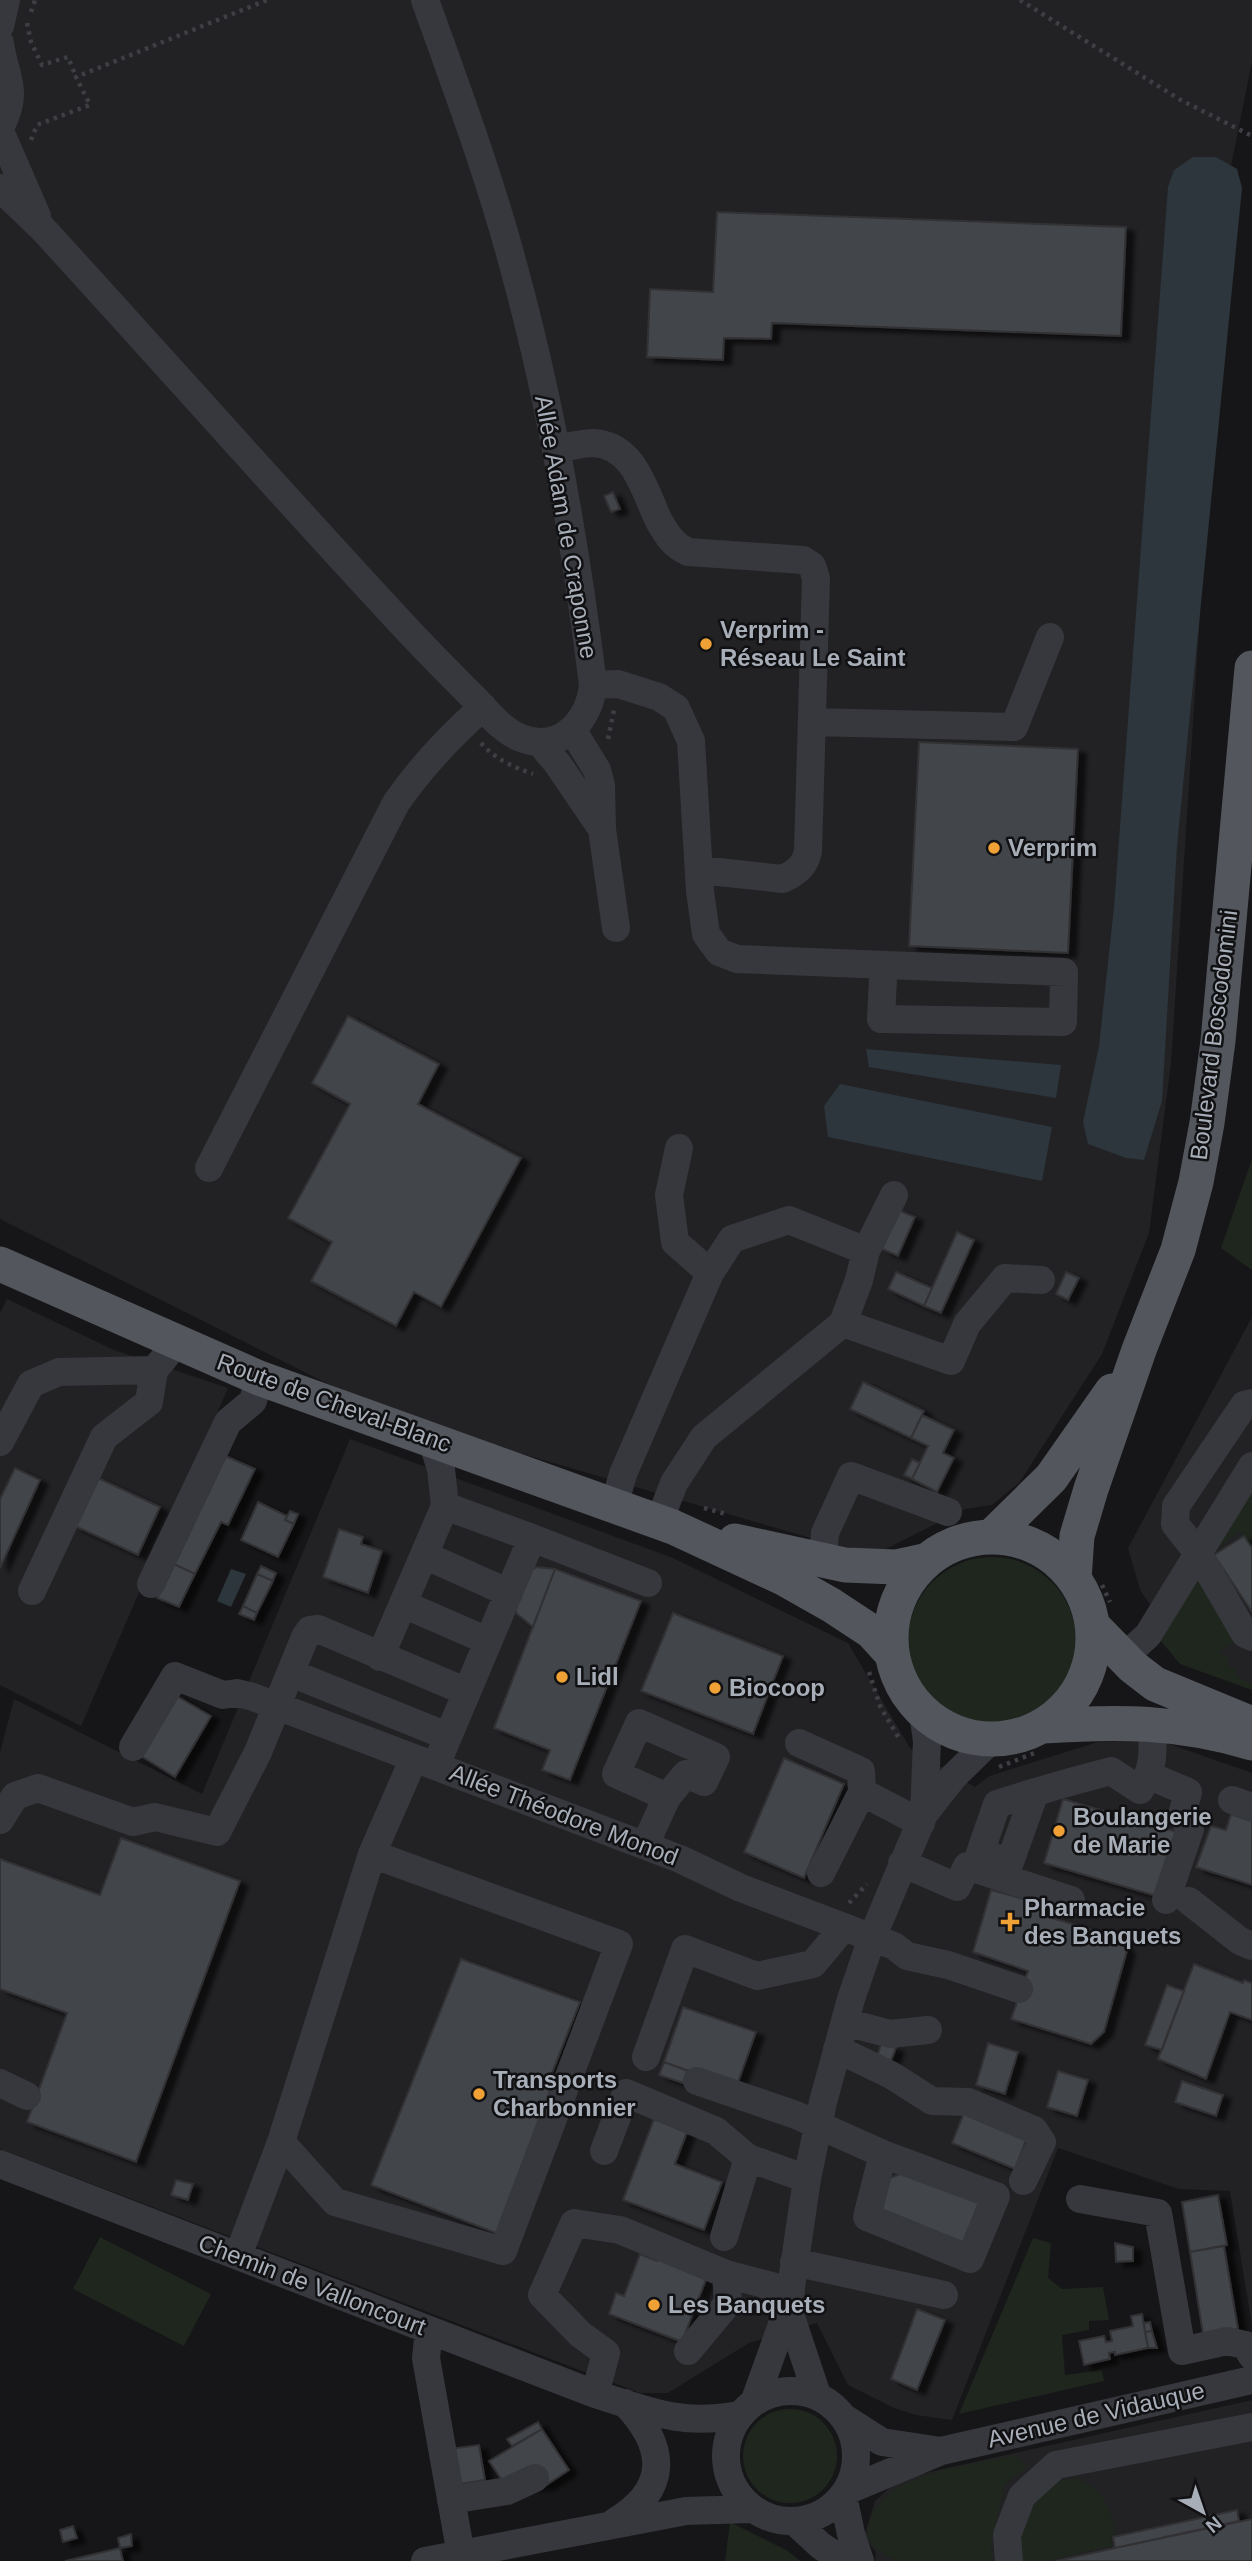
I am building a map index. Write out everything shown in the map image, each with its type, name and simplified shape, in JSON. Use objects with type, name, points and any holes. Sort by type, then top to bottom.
[{"type":"main road","name":"Boulevard Boscodomini","points":[[1087,1580],[1077,1536],[1139,1350],[1178,1250],[1196,1182],[1207,1123],[1218,1041],[1252,668]]},
{"type":"main road","name":"Route de Cheval-Blanc","points":[[0,1264],[259,1378],[666,1524]]},
{"type":"main road","name":"Boulevard Boscodomini","points":[[991,1537],[1051,1478],[1139,1350]]},
{"type":"main road","points":[[666,1524],[845,1565],[896,1567],[928,1560]]},
{"type":"main road","points":[[666,1524],[785,1579],[872,1632],[880,1661],[897,1675],[908,1696],[923,1713],[943,1728],[966,1737],[991,1740],[1017,1736],[1043,1726],[1062,1712],[1087,1672],[1092,1648],[1092,1625],[1086,1601],[1087,1580],[1046,1553],[1029,1544],[1010,1539],[991,1537],[968,1540],[947,1548],[928,1560],[910,1579],[897,1602],[880,1661]]},
{"type":"main road","points":[[1092,1625],[1130,1652],[1155,1684],[1252,1724]]},
{"type":"main road","points":[[1043,1726],[1098,1722],[1152,1723],[1210,1732],[1252,1743]]},
{"type":"street","points":[[0,26],[6,0]]},
{"type":"street","name":"Allée Adam de Craponne","points":[[425,0],[463,108],[515,272],[556,449],[580,577],[593,685],[592,700],[573,731]]},
{"type":"street","points":[[1,52],[12,94],[0,129],[8,178],[42,228],[385,606],[508,732],[524,740],[538,742],[554,740],[573,731],[597,770],[601,785],[602,829],[616,928]]},
{"type":"street","points":[[556,449],[593,443],[610,446],[624,454],[635,467],[667,536],[677,547],[688,552],[803,560],[812,566],[816,578],[806,862],[796,873],[783,879],[700,870]]},
{"type":"street","points":[[813,722],[1013,727],[1051,637]]},
{"type":"street","points":[[593,685],[618,684],[659,697],[676,708],[691,741],[706,934],[719,951],[737,959],[1064,972],[1063,1023],[881,1019],[883,978],[887,965]]},
{"type":"street","points":[[209,1168],[396,803],[421,768],[483,707]]},
{"type":"street","points":[[538,742],[557,763],[602,829]]},
{"type":"street","points":[[679,1148],[669,1195],[676,1242],[710,1273]]},
{"type":"street","points":[[666,1524],[674,1483],[704,1437],[844,1323],[866,1251],[894,1195]]},
{"type":"street","points":[[614,1506],[623,1474],[710,1273],[732,1238],[789,1220],[866,1251]]},
{"type":"street","points":[[844,1323],[951,1361],[967,1324],[1005,1278],[1041,1280]]},
{"type":"street","points":[[32,1591],[104,1437],[149,1402],[153,1370],[176,1343]]},
{"type":"street","points":[[0,1442],[31,1384],[59,1372],[153,1370]]},
{"type":"street","points":[[151,1584],[228,1422],[253,1401],[259,1378]]},
{"type":"street","points":[[1252,1403],[1244,1405],[1176,1506],[1175,1524],[1198,1553],[1245,1634],[1252,1637]]},
{"type":"street","points":[[380,1657],[445,1506],[441,1469],[432,1440]]},
{"type":"street","points":[[1130,1652],[1148,1635],[1252,1466]]},
{"type":"street","points":[[823,1559],[825,1533],[851,1476],[948,1512]]},
{"type":"street","points":[[445,1506],[648,1583]]},
{"type":"street","points":[[238,2256],[281,2142],[372,1854],[425,1762],[447,1736],[532,1538]]},
{"type":"street","points":[[424,1555],[509,1592]]},
{"type":"street","points":[[403,1604],[488,1642]]},
{"type":"street","points":[[0,1820],[15,1796],[38,1788],[133,1822],[155,1817],[217,1832],[258,1752],[266,1702],[290,1673],[310,1630],[318,1629],[467,1692]]},
{"type":"street","points":[[290,1673],[447,1736]]},
{"type":"street","name":"Allée Théodore Monod","points":[[133,1747],[175,1676],[223,1695],[237,1693],[266,1702],[645,1845],[741,1888],[894,1946],[907,1956],[948,1965],[1019,1989]]},
{"type":"street","points":[[922,1819],[927,1755],[923,1713]]},
{"type":"street","points":[[1035,1792],[1111,1771],[1140,1790],[1150,1776],[1152,1723]]},
{"type":"street","points":[[747,2408],[785,2390],[817,2395],[833,2405],[846,2419],[855,2442],[856,2468],[845,2493],[821,2514],[794,2521],[771,2519],[751,2509],[731,2484],[726,2463],[728,2435],[747,2408],[790,2300],[807,2179],[818,2125],[837,2049],[872,1938],[922,1819],[953,1777],[991,1740]]},
{"type":"street","points":[[799,1744],[862,1770],[862,1792],[821,1874]]},
{"type":"street","points":[[1150,1776],[1188,1792],[1182,1815],[1190,1829],[1178,1900],[1252,1946]]},
{"type":"street","points":[[862,1792],[922,1819]]},
{"type":"street","points":[[645,1845],[667,1797]]},
{"type":"street","points":[[281,2142],[335,2202],[503,2251],[619,1944],[372,1854]]},
{"type":"street","points":[[902,1864],[957,1887],[967,1866],[1071,1900]]},
{"type":"street","points":[[646,2057],[685,1949],[757,1976],[813,1964],[843,1928]]},
{"type":"street","points":[[845,2022],[890,2034],[928,2029]]},
{"type":"street","points":[[837,2049],[891,2075],[932,2101],[968,2102],[1034,2130],[1042,2142],[1023,2181]]},
{"type":"street","points":[[697,2081],[818,2125],[883,2154],[996,2196],[970,2259],[867,2217],[883,2154]]},
{"type":"street","points":[[0,2083],[27,2096]]},
{"type":"street","points":[[604,2151],[626,2093],[716,2132],[748,2158],[807,2179]]},
{"type":"street","points":[[724,2237],[748,2158]]},
{"type":"street","name":"Chemin de Valloncourt","points":[[0,2164],[594,2394],[676,2419],[712,2420],[747,2408]]},
{"type":"street","points":[[1080,2199],[1158,2213],[1182,2351],[1227,2341],[1245,2345],[1252,2356]]},
{"type":"street","points":[[594,2394],[606,2353],[580,2334],[542,2295],[574,2223],[620,2230],[790,2300]]},
{"type":"street","points":[[794,2262],[944,2295]]},
{"type":"street","points":[[688,2351],[728,2303],[726,2274]]},
{"type":"street","points":[[790,2300],[817,2395]]},
{"type":"street","points":[[429,2330],[426,2358],[451,2500],[474,2556]]},
{"type":"street","name":"Avenue de Vidauque","points":[[845,2493],[941,2451],[1252,2380]]},
{"type":"street","points":[[605,2527],[630,2512],[640,2502],[651,2486],[657,2469],[654,2444],[643,2422],[625,2403]]},
{"type":"street","name":"Chemin de Valloncourt","points":[[676,2419],[716,2446],[726,2463]]},
{"type":"street","name":"Avenue de Vidauque","points":[[846,2419],[882,2441],[941,2451]]},
{"type":"street","points":[[1009,2561],[1007,2535],[1022,2496],[1056,2465],[1252,2427]]},
{"type":"street","points":[[685,2511],[706,2494],[726,2463]]},
{"type":"street","points":[[451,2500],[508,2491],[535,2478]]},
{"type":"street","points":[[845,2493],[860,2561]]},
{"type":"street","points":[[425,2561],[474,2556],[685,2511],[751,2509]]},
{"type":"street","points":[[794,2521],[821,2546],[844,2561]]},
{"type":"path","points":[[8,178],[32,160],[31,141],[37,125],[90,105],[68,57],[42,65],[31,42],[27,23],[35,0]]},
{"type":"path","points":[[76,78],[267,0]]},
{"type":"path","points":[[1020,0],[1179,99],[1252,136]]},
{"type":"path","points":[[1087,1580],[1114,1612],[1130,1652]]},
{"type":"path","points":[[880,1661],[880,1706],[902,1745]]},
{"type":"path","points":[[866,1884],[871,1871]]},
{"type":"shaded area","points":[[0,0],[1252,0],[1252,61],[1228,181],[1171,1063],[1149,1233],[1102,1354],[1019,1483],[992,1505],[965,1509],[872,1556],[392,1416],[0,1219]]},
{"type":"shaded area","points":[[1193,157],[1216,157],[1237,169],[1242,188],[1177,846],[1162,1101],[1144,1160],[1126,1158],[1088,1144],[1083,1122],[1099,1046],[1114,907],[1168,187],[1174,170]]},
{"type":"shaded area","points":[[866,1049],[1061,1065],[1056,1098],[869,1067]]},
{"type":"shaded area","points":[[840,1084],[1052,1127],[1042,1181],[828,1137],[824,1106]]},
{"type":"shaded area","points":[[1252,1159],[1252,1270],[1221,1248]]},
{"type":"shaded area","points":[[7,1299],[114,1350],[228,1388],[81,1726],[0,1685],[0,1313]]},
{"type":"shaded area","points":[[1252,1317],[1252,1686],[1189,1662],[1140,1590],[1128,1548]]},
{"type":"shaded area","points":[[350,1439],[673,1558],[848,1643],[910,1748],[975,1787],[989,1776],[1098,1742],[1158,1740],[1252,1773],[1252,2326],[1230,2191],[1179,2189],[1058,2148],[952,2420],[916,2415],[894,2408],[848,2385],[817,2323],[749,2343],[668,2393],[640,2393],[0,2149],[0,1753],[14,1699],[202,1794]]},
{"type":"shaded area","points":[[1252,1479],[1252,1549],[1240,1531],[1207,1557]]},
{"type":"shaded area","points":[[992,1557],[1024,1564],[1039,1571],[1051,1582],[1062,1594],[1069,1609],[1076,1641],[1069,1673],[1062,1688],[1051,1700],[1039,1711],[1024,1718],[992,1725],[960,1718],[945,1711],[933,1700],[922,1688],[915,1673],[908,1641],[915,1609],[922,1594],[933,1582],[945,1571],[960,1564]]},
{"type":"shaded area","points":[[231,1569],[246,1574],[231,1607],[217,1601]]},
{"type":"shaded area","points":[[1195,1573],[1240,1638],[1219,1653],[1227,1657],[1229,1667],[1236,1668],[1237,1676],[1252,1684],[1252,1690],[1180,1664],[1155,1634]]},
{"type":"shaded area","points":[[100,2237],[211,2294],[184,2346],[73,2289]]},
{"type":"shaded area","points":[[1033,2238],[1051,2243],[1048,2278],[1062,2289],[1103,2287],[1109,2320],[1089,2321],[1089,2330],[1062,2335],[1065,2375],[1102,2370],[1104,2381],[959,2414]]},
{"type":"shaded area","points":[[1252,2400],[1252,2561],[875,2561],[876,2552],[864,2537],[875,2501],[899,2479]]},
{"type":"shaded area","points":[[790,2409],[808,2412],[823,2423],[834,2438],[837,2456],[834,2474],[823,2489],[808,2500],[790,2503],[772,2500],[757,2489],[746,2474],[743,2456],[746,2438],[757,2423],[772,2412]]},
{"type":"shaded area","points":[[1015,2455],[1027,2467],[1005,2484],[991,2543],[992,2561],[895,2561],[877,2549],[866,2536],[874,2510],[901,2486],[938,2471]]},
{"type":"shaded area","points":[[1076,2478],[1094,2488],[1104,2500],[1116,2534],[1111,2535],[1112,2546],[1048,2561],[1017,2561],[1020,2532],[1030,2506],[1048,2486]]},
{"type":"shaded area","points":[[730,2522],[788,2551],[800,2561],[725,2561]]},
{"type":"building","points":[[717,212],[1126,227],[1121,336],[772,323],[771,339],[724,338],[723,360],[647,357],[650,289],[713,292]]},
{"type":"building","points":[[613,492],[620,509],[611,512],[604,496]]},
{"type":"building","name":"Verprim","points":[[919,742],[1078,749],[1068,953],[909,946]]},
{"type":"building","points":[[348,1016],[439,1064],[418,1104],[521,1158],[441,1307],[414,1292],[396,1326],[311,1281],[332,1242],[288,1218],[350,1104],[312,1083]]},
{"type":"building","points":[[898,1210],[915,1217],[898,1256],[882,1249]]},
{"type":"building","points":[[957,1232],[974,1240],[941,1313],[924,1306]]},
{"type":"building","points":[[896,1272],[932,1288],[924,1306],[888,1289]]},
{"type":"building","points":[[1066,1272],[1079,1278],[1068,1300],[1056,1294]]},
{"type":"building","points":[[863,1382],[924,1411],[911,1438],[850,1409]]},
{"type":"building","points":[[922,1415],[954,1430],[943,1453],[954,1458],[937,1492],[912,1479],[928,1446],[911,1438]]},
{"type":"building","points":[[219,1453],[255,1469],[228,1525],[221,1522],[195,1574],[174,1564]]},
{"type":"building","points":[[912,1459],[920,1463],[912,1479],[904,1475]]},
{"type":"building","points":[[15,1468],[40,1480],[0,1568],[0,1499]]},
{"type":"building","points":[[98,1478],[160,1507],[138,1555],[75,1526]]},
{"type":"building","points":[[258,1502],[287,1516],[285,1520],[294,1524],[278,1557],[241,1540]]},
{"type":"building","points":[[290,1511],[298,1514],[294,1524],[285,1520]]},
{"type":"building","points":[[339,1529],[363,1537],[361,1544],[382,1551],[368,1593],[323,1577]]},
{"type":"building","points":[[1244,1536],[1252,1548],[1252,1612],[1214,1555]]},
{"type":"building","points":[[174,1564],[195,1574],[179,1607],[157,1598]]},
{"type":"building","points":[[261,1566],[276,1573],[273,1581],[257,1574]]},
{"type":"building","points":[[537,1567],[555,1569],[533,1627],[517,1614],[514,1605],[528,1571]]},
{"type":"building","name":"Lidl","points":[[555,1569],[641,1601],[570,1780],[542,1770],[550,1750],[494,1728]]},
{"type":"building","points":[[257,1574],[273,1581],[257,1613],[243,1606]]},
{"type":"building","points":[[243,1606],[257,1613],[254,1620],[239,1614]]},
{"type":"building","points":[[673,1613],[783,1656],[753,1734],[641,1691]]},
{"type":"building","points":[[175,1695],[211,1716],[175,1777],[139,1755]]},
{"type":"building","points":[[784,1758],[844,1784],[804,1878],[744,1852]]},
{"type":"building","points":[[1063,1799],[1181,1833],[1163,1898],[1044,1863]]},
{"type":"building","points":[[1231,1814],[1252,1821],[1252,1885],[1196,1867],[1211,1826],[1226,1830]]},
{"type":"building","points":[[121,1838],[240,1881],[136,2162],[27,2122],[67,2013],[0,1989],[0,1859],[100,1895]]},
{"type":"building","points":[[991,1890],[1050,1906],[1046,1916],[1119,1938],[1127,1951],[1104,2032],[1091,2044],[1011,2019],[1028,1971],[973,1952]]},
{"type":"building","name":"Transports Charbonnier","points":[[461,1959],[580,2002],[547,2086],[553,2102],[501,2235],[371,2185]]},
{"type":"building","points":[[1194,1964],[1243,1983],[1244,1980],[1252,1983],[1252,2020],[1230,2012],[1206,2079],[1158,2059]]},
{"type":"building","points":[[1167,1985],[1184,1991],[1162,2050],[1145,2045]]},
{"type":"building","points":[[683,2007],[756,2032],[736,2088],[664,2062]]},
{"type":"building","points":[[988,2043],[1018,2052],[1005,2094],[976,2085]]},
{"type":"building","points":[[881,2044],[896,2048],[891,2061],[877,2057]]},
{"type":"building","points":[[664,2062],[688,2071],[683,2083],[659,2075]]},
{"type":"building","points":[[1058,2071],[1088,2080],[1077,2116],[1047,2107]]},
{"type":"building","points":[[1182,2081],[1223,2095],[1216,2116],[1175,2102]]},
{"type":"building","points":[[965,2110],[1028,2135],[1015,2169],[952,2143]]},
{"type":"building","points":[[654,2119],[687,2132],[675,2164],[722,2182],[704,2230],[623,2200]]},
{"type":"building","points":[[907,2171],[980,2200],[961,2248],[876,2213],[890,2178]]},
{"type":"building","points":[[176,2180],[193,2184],[188,2200],[171,2195]]},
{"type":"building","points":[[1218,2195],[1227,2245],[1190,2252],[1182,2202]]},
{"type":"building","points":[[1115,2243],[1133,2247],[1133,2261],[1116,2262]]},
{"type":"building","points":[[1224,2246],[1238,2329],[1203,2334],[1190,2252]]},
{"type":"building","name":"Les Banquets","points":[[660,2253],[707,2277],[682,2342],[609,2314],[616,2293],[624,2296],[640,2254],[657,2261]]},
{"type":"building","points":[[917,2309],[945,2320],[917,2390],[891,2379]]},
{"type":"building","points":[[1142,2314],[1148,2348],[1115,2355],[1115,2352],[1109,2353],[1110,2359],[1084,2365],[1079,2341],[1104,2336],[1106,2342],[1112,2341],[1110,2331],[1133,2326],[1131,2316]]},
{"type":"building","points":[[1150,2322],[1152,2331],[1145,2332],[1144,2323]]},
{"type":"building","points":[[1152,2331],[1157,2348],[1148,2348],[1145,2332]]},
{"type":"building","points":[[538,2422],[542,2429],[512,2446],[507,2439]]},
{"type":"building","points":[[542,2429],[569,2470],[545,2486],[505,2485],[489,2461]]},
{"type":"building","points":[[479,2445],[485,2480],[454,2485],[449,2449]]},
{"type":"building","points":[[1237,2510],[1239,2521],[1115,2548],[1113,2537]]},
{"type":"building","points":[[1252,2519],[1252,2561],[1056,2561],[1115,2548]]},
{"type":"building","points":[[73,2526],[77,2538],[63,2542],[60,2530]]},
{"type":"building","points":[[131,2534],[132,2546],[120,2548],[118,2538]]},
{"type":"building","points":[[120,2548],[123,2561],[65,2561]]},
{"type":"place","name":"Verprim - Réseau Le Saint","points":[[706,644]]},
{"type":"place","name":"Verprim","points":[[994,848]]},
{"type":"place","name":"Lidl","points":[[562,1677]]},
{"type":"place","name":"Biocoop","points":[[715,1688]]},
{"type":"place","name":"Boulangerie de Marie","points":[[1059,1831]]},
{"type":"place","name":"Pharmacie des Banquets","points":[[1010,1922]]},
{"type":"place","name":"Transports Charbonnier","points":[[479,2094]]},
{"type":"place","name":"Les Banquets","points":[[654,2305]]}]
